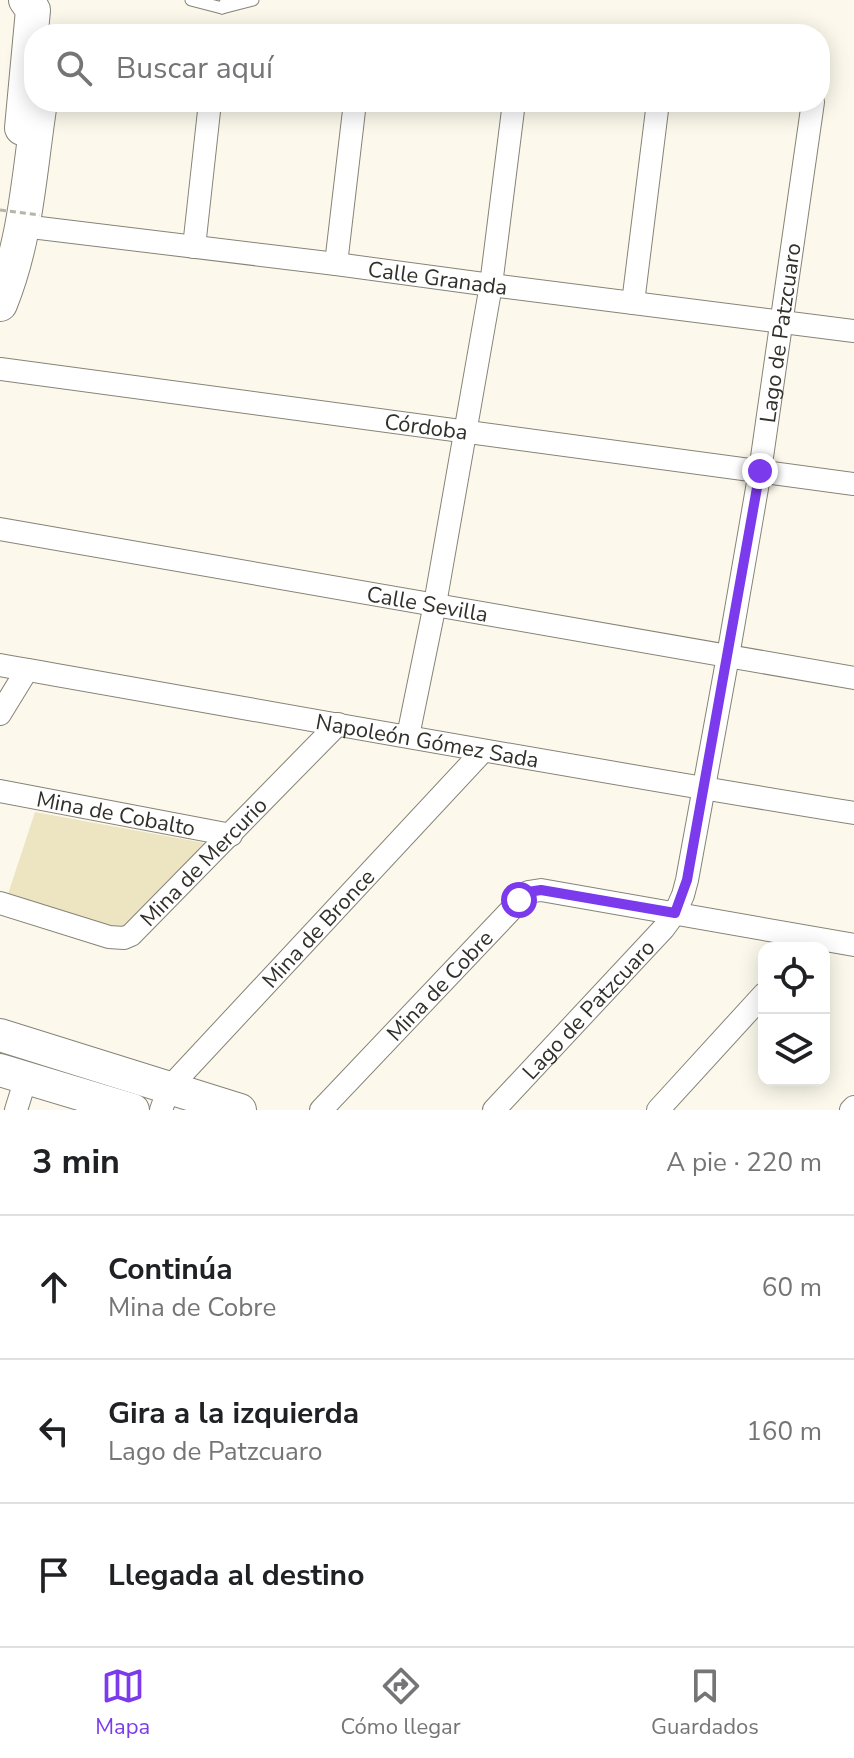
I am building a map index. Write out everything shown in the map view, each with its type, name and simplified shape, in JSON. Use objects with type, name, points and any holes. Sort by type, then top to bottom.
[{"type":"main road","points":[[0,110],[19,0]]},
{"type":"main road","points":[[26,0],[33,10],[32,24]]},
{"type":"main road","points":[[51,24],[55,0]]},
{"type":"main road","points":[[24,106],[22,127],[31,163]]},
{"type":"main road","points":[[0,304],[14,261],[21,217],[29,194],[39,112]]},
{"type":"street","points":[[194,247],[209,112]]},
{"type":"street","points":[[336,264],[354,112]]},
{"type":"street","points":[[408,736],[435,604],[491,285],[513,112]]},
{"type":"street","points":[[633,303],[657,112]]},
{"type":"street","name":"Lago de Patzcuaro","points":[[494,1110],[652,942],[675,913],[687,880],[760,471],[812,112]]},
{"type":"street","name":"Calle Granada","points":[[21,217],[194,247],[854,331]]},
{"type":"street","name":"Córdoba","points":[[0,369],[854,484]]},
{"type":"street","name":"Calle Sevilla","points":[[0,529],[854,678]]},
{"type":"street","name":"Napoleón Gómez Sada","points":[[0,665],[854,813]]},
{"type":"street","points":[[0,714],[27,670]]},
{"type":"street","name":"Mina de Mercurio","points":[[0,903],[109,937],[124,938],[139,929],[338,724]]},
{"type":"street","name":"Mina de Bronce","points":[[165,1099],[483,751]]},
{"type":"street","name":"Mina de Cobalto","points":[[0,791],[231,835]]},
{"type":"street","name":"Mina de Cobre","points":[[321,1110],[528,892],[541,890],[675,913],[806,942]]},
{"type":"street","name":"Mina de Cobre","points":[[830,944],[854,945]]},
{"type":"street","points":[[658,1110],[758,1001]]},
{"type":"street","points":[[0,1035],[165,1099],[240,1110]]},
{"type":"street","points":[[16,1110],[13,1074],[133,1110]]},
{"type":"lane","points":[[191,0],[225,4],[253,0]]},
{"type":"shaded area","points":[[35,812],[210,844],[127,935],[8,894]]},
{"type":"route","points":[[519,900],[528,892],[541,890],[675,913],[687,880],[760,471]]}]
